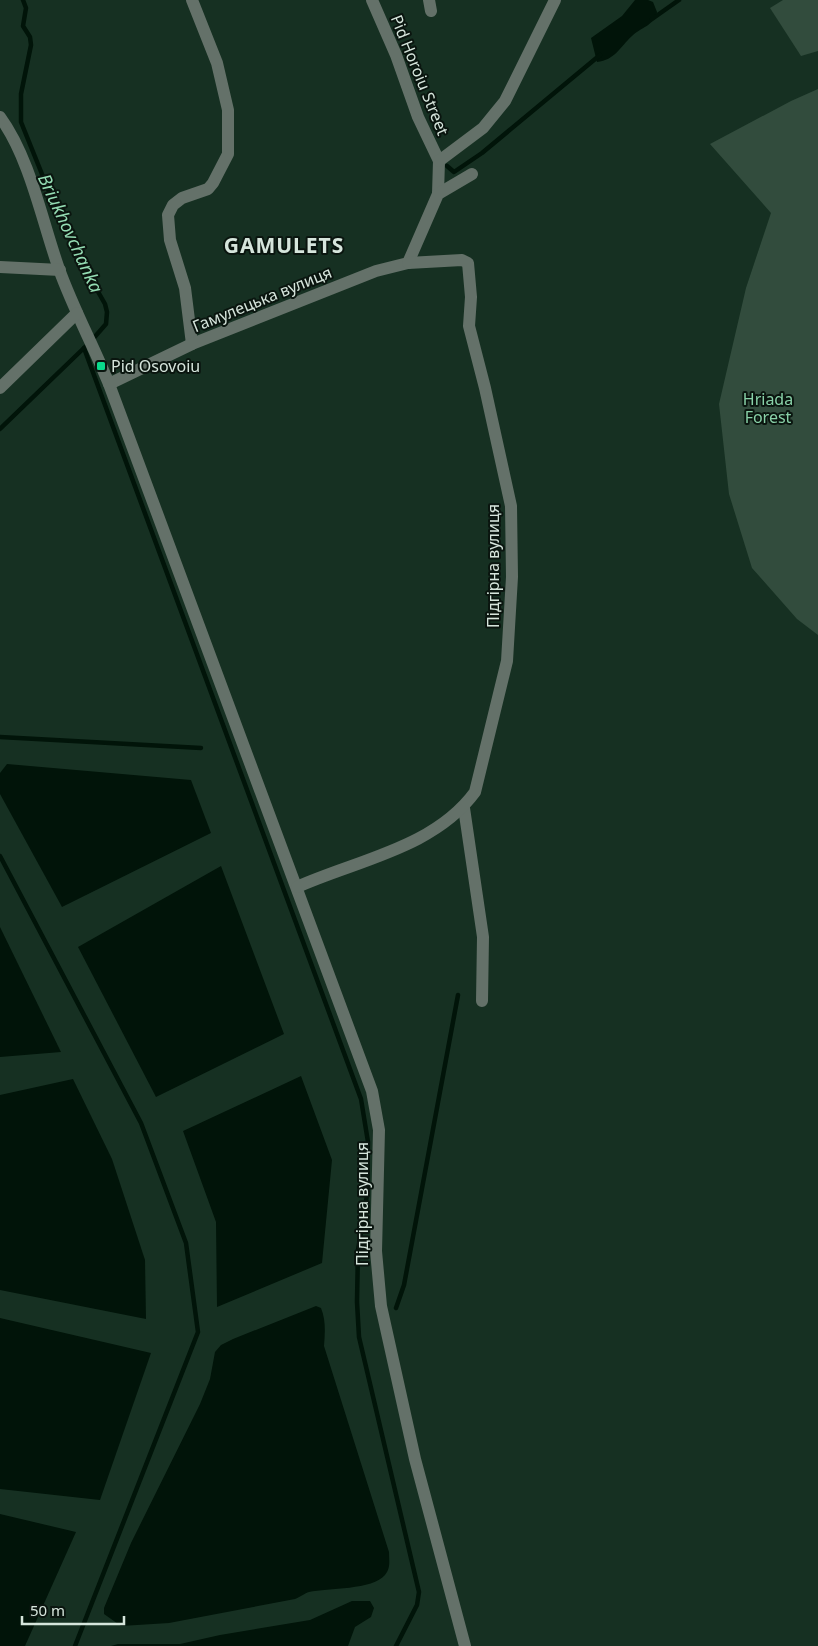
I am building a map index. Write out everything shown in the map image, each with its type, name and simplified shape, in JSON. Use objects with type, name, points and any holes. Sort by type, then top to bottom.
[{"type":"street","points":[[192,0],[217,63],[228,110],[228,154],[213,183],[208,188],[182,198],[173,205],[168,215],[170,240],[185,288],[192,344]]},
{"type":"street","name":"Pid Horoiu Street","points":[[372,0],[396,55],[418,117],[439,161]]},
{"type":"street","points":[[408,263],[438,194],[439,161],[483,128],[505,101],[555,0]]},
{"type":"street","name":"Підгірна вулиця","points":[[0,117],[8,128],[25,166],[76,313],[109,384],[372,1091],[379,1130],[376,1251],[381,1306],[415,1459],[464,1646]]},
{"type":"street","points":[[438,194],[472,174]]},
{"type":"street","name":"Підгірна вулиця","points":[[297,887],[409,844],[464,808],[475,792],[507,661],[512,577],[511,506],[485,388],[468,326],[471,296],[468,263],[462,260],[408,263]]},
{"type":"street","name":"Гамулецька вулиця","points":[[109,384],[192,344],[376,271],[408,263]]},
{"type":"street","points":[[0,267],[60,270]]},
{"type":"street","points":[[0,388],[76,313]]},
{"type":"street","points":[[464,808],[482,930],[482,1001]]},
{"type":"green space","points":[[783,0],[818,0],[818,51],[801,56],[770,8]]},
{"type":"green space","name":"Hriada Forest","points":[[818,89],[818,635],[797,619],[752,568],[729,494],[719,404],[746,288],[771,213],[710,144],[791,101]]},
{"type":"shaded area","points":[[635,0],[653,2],[657,12],[655,17],[632,36],[613,56],[597,62],[591,38],[622,16]]},
{"type":"shaded area","points":[[7,764],[191,780],[211,833],[62,907],[0,794],[0,773]]},
{"type":"shaded area","points":[[221,866],[284,1034],[156,1097],[78,947]]},
{"type":"shaded area","points":[[0,927],[61,1052],[0,1057]]},
{"type":"shaded area","points":[[301,1076],[332,1160],[322,1263],[217,1307],[216,1222],[183,1131]]},
{"type":"shaded area","points":[[73,1079],[112,1159],[145,1260],[146,1319],[0,1290],[0,1095]]},
{"type":"shaded area","points":[[316,1306],[321,1308],[323,1313],[325,1327],[324,1346],[389,1552],[387,1572],[379,1580],[361,1586],[309,1592],[295,1599],[169,1623],[121,1626],[104,1614],[104,1608],[131,1543],[200,1404],[210,1379],[215,1352],[221,1345],[233,1339]]},
{"type":"shaded area","points":[[0,1318],[151,1353],[100,1500],[0,1489]]},
{"type":"shaded area","points":[[0,1514],[76,1532],[25,1646],[0,1646]]},
{"type":"shaded area","points":[[352,1601],[370,1601],[374,1608],[371,1617],[355,1627],[348,1646],[111,1646],[118,1644],[180,1644],[220,1635],[310,1620]]},
{"type":"waterway","name":"Briukhovchanka","points":[[23,0],[26,8],[23,26],[30,37],[31,45],[21,94],[21,122],[50,194],[84,267],[105,304],[107,312],[106,324],[92,340]]},
{"type":"waterway","points":[[652,19],[679,0]]},
{"type":"waterway","points":[[447,166],[454,172],[482,153],[600,55]]},
{"type":"waterway","name":"Briukhovchanka","points":[[0,429],[85,347]]},
{"type":"waterway","points":[[84,348],[361,1099],[368,1142],[367,1195],[358,1250],[357,1302],[359,1337],[419,1592],[417,1605],[396,1646]]},
{"type":"waterway","points":[[0,737],[201,748]]},
{"type":"waterway","points":[[0,856],[141,1123],[186,1243],[198,1332],[75,1646]]},
{"type":"waterway","points":[[396,1308],[404,1285],[458,995]]},
{"type":"place","name":"Pid Osovoiu","points":[[101,366]]},
{"type":"district","name":"GAMULETS","points":[[284,245]]}]
